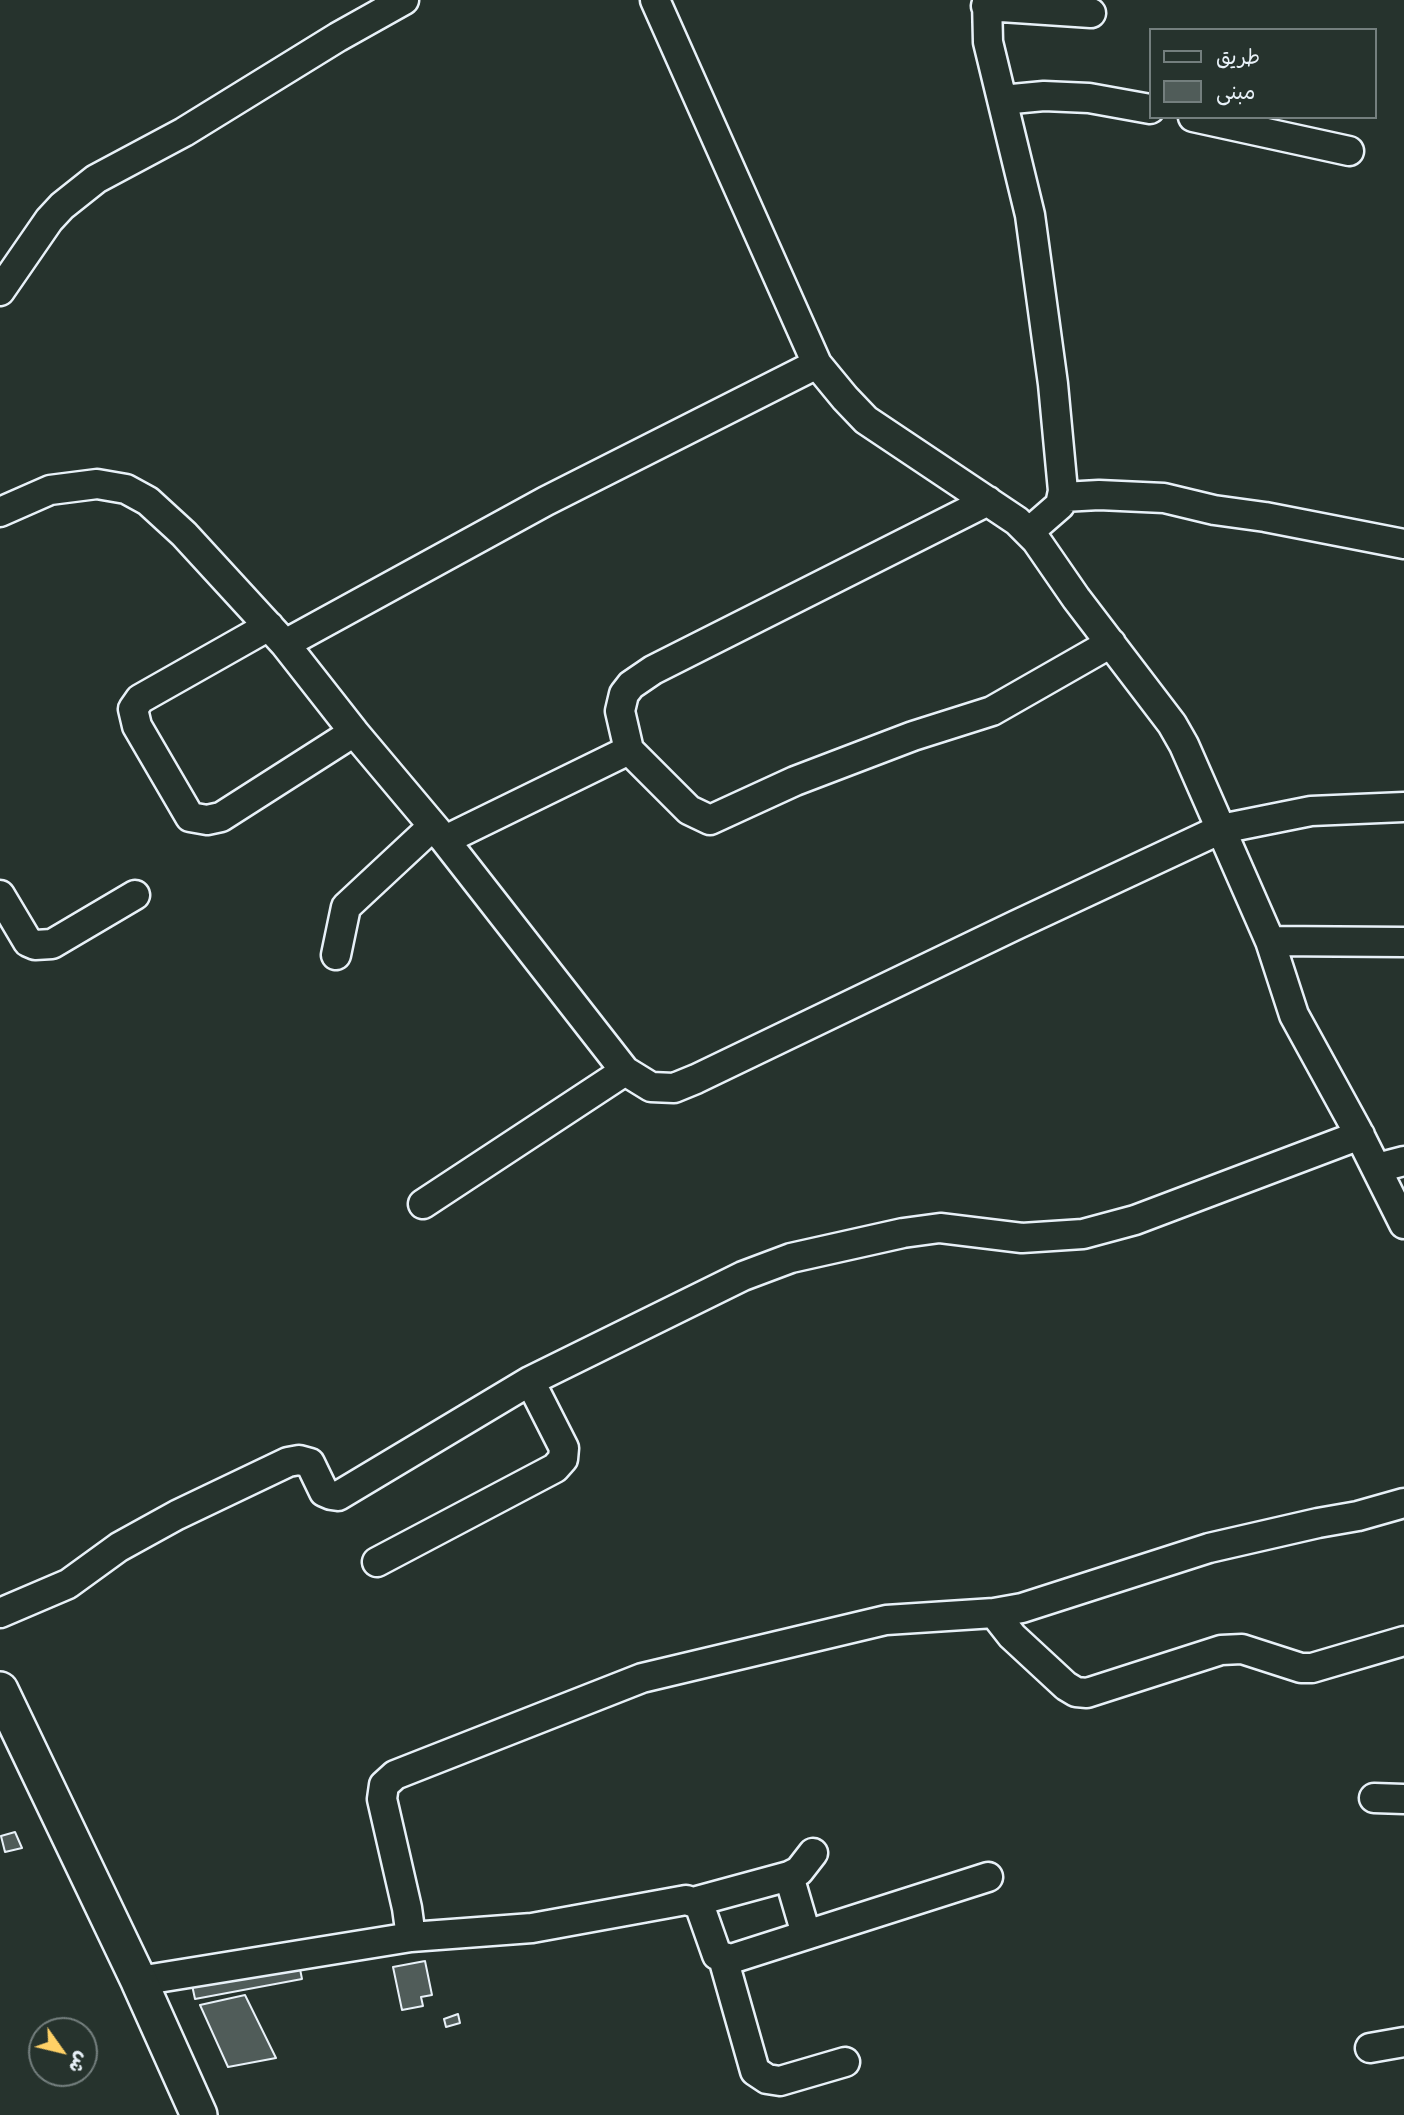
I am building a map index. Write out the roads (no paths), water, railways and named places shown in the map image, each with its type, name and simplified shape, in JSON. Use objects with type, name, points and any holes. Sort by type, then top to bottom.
[{"type":"main road","points":[[0,1690],[199,2115]]},
{"type":"street","points":[[0,292],[49,220],[96,179],[195,125],[338,37],[404,0]]},
{"type":"street","points":[[655,0],[817,364],[866,420],[1017,521],[1029,533],[1172,724],[1184,745],[1270,941],[1294,1015],[1360,1135],[1404,1224]]},
{"type":"street","points":[[1029,533],[1060,505],[1063,497],[1053,384],[1030,215],[988,42],[987,3],[1091,13]]},
{"type":"street","points":[[1002,100],[1044,96],[1088,98],[1148,109]]},
{"type":"street","points":[[1202,119],[1349,151]]},
{"type":"street","points":[[354,732],[221,817],[207,820],[190,817],[137,726],[133,709],[140,699],[277,635],[817,364]]},
{"type":"street","points":[[0,512],[50,491],[97,484],[126,489],[148,501],[184,534],[277,635],[439,833],[625,1071],[651,1087],[674,1088],[696,1079],[1221,829],[1311,811],[1404,807]]},
{"type":"street","points":[[1063,497],[1099,495],[1164,498],[1214,510],[1404,544]]},
{"type":"street","points":[[988,501],[653,670],[631,685],[624,694],[620,712],[629,750],[690,810],[710,820],[795,781],[913,736],[992,712],[1111,643]]},
{"type":"street","points":[[337,955],[346,907],[439,833],[629,750]]},
{"type":"street","points":[[0,895],[28,942],[35,945],[52,944],[135,895]]},
{"type":"street","points":[[1270,941],[1404,942]]},
{"type":"street","points":[[423,1204],[625,1071]]},
{"type":"street","points":[[0,1612],[68,1584],[119,1548],[177,1515],[288,1462],[299,1460],[310,1463],[324,1492],[338,1496],[530,1381],[743,1276],[791,1258],[903,1233],[940,1228],[1022,1238],[1083,1234],[1135,1220],[1360,1135]]},
{"type":"street","points":[[1377,1168],[1404,1161]]},
{"type":"street","points":[[376,1562],[555,1468],[563,1459],[564,1448],[530,1381]]},
{"type":"street","points":[[411,1937],[382,1799],[384,1785],[390,1778],[642,1678],[886,1619],[993,1613],[1022,1608],[1209,1548],[1358,1516],[1404,1503]]},
{"type":"street","points":[[993,1613],[1012,1636],[1066,1686],[1076,1692],[1087,1693],[1221,1650],[1241,1649],[1301,1668],[1312,1668],[1404,1641]]},
{"type":"street","points":[[1374,1798],[1404,1799]]},
{"type":"street","points":[[139,1982],[411,1937],[507,1931],[671,1901],[697,1901],[789,1876],[799,1871],[813,1853]]},
{"type":"street","points":[[789,1876],[806,1934]]},
{"type":"street","points":[[697,1901],[717,1955],[731,1959],[988,1877]]},
{"type":"street","points":[[723,1958],[755,2071],[767,2079],[780,2081],[845,2062]]},
{"type":"street","points":[[1370,2048],[1404,2042]]}]
